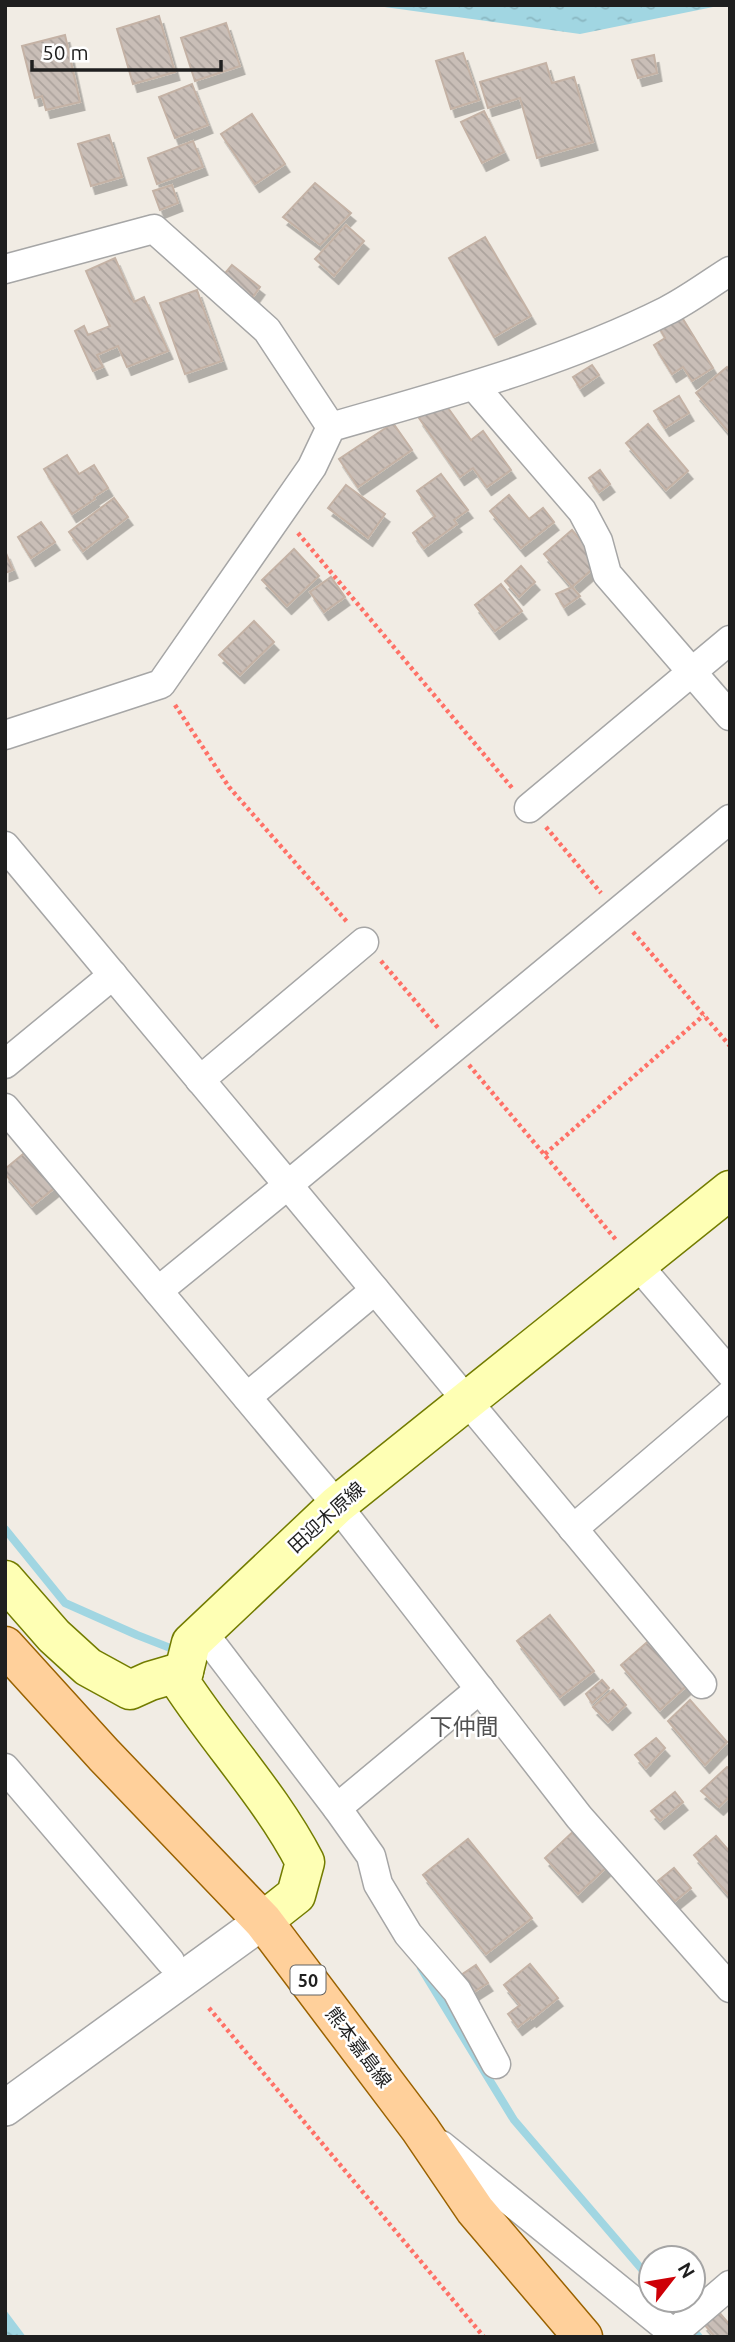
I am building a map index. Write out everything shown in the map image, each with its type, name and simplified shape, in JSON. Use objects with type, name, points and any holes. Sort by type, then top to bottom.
[{"type":"main road","name":"田迎木原線","points":[[192,1648],[337,1505],[730,1191]]},
{"type":"main road","points":[[5,1580],[54,1636],[88,1667],[130,1690],[150,1681],[192,1648]]},
{"type":"main road","name":"熊本嘉島線","points":[[5,1646],[104,1755],[420,2129],[475,2210],[583,2337]]},
{"type":"main road","points":[[192,1648],[181,1683],[209,1726],[289,1830],[305,1862],[296,1895],[251,1930]]},
{"type":"street","points":[[5,269],[154,229],[267,330],[331,427]]},
{"type":"street","points":[[5,735],[161,684],[312,467],[331,427],[474,386],[564,356],[668,310],[730,271]]},
{"type":"street","points":[[474,386],[582,511],[598,541],[607,574],[730,716]]},
{"type":"street","points":[[529,808],[730,640]]},
{"type":"street","points":[[158,1291],[730,819]]},
{"type":"street","points":[[5,846],[702,1684]]},
{"type":"street","points":[[200,1080],[364,942]]},
{"type":"street","points":[[5,1064],[113,975]]},
{"type":"street","points":[[5,1108],[337,1505],[579,1817],[730,1988]]},
{"type":"street","points":[[637,1264],[730,1373]]},
{"type":"street","points":[[247,1397],[375,1290]]},
{"type":"street","points":[[573,1529],[730,1395]]},
{"type":"street","points":[[192,1648],[337,1808],[371,1856],[378,1884],[408,1934],[457,1992],[496,2064]]},
{"type":"street","points":[[337,1808],[480,1689]]},
{"type":"street","points":[[5,1768],[170,1961]]},
{"type":"street","points":[[5,2108],[251,1930]]},
{"type":"street","points":[[420,2129],[677,2334],[730,2285]]},
{"type":"path","points":[[280,512],[730,1046]]},
{"type":"path","points":[[161,684],[229,788],[455,1048],[637,1264]]},
{"type":"path","points":[[545,1154],[704,1015]]},
{"type":"path","points":[[209,2008],[484,2337]]},
{"type":"water","points":[[370,5],[723,5],[580,34]]},
{"type":"water","points":[[5,2309],[26,2337],[5,2337]]},
{"type":"building","points":[[159,16],[175,72],[133,84],[117,29]]},
{"type":"building","points":[[226,23],[240,66],[195,81],[181,38]]},
{"type":"building","points":[[65,35],[80,102],[46,110],[42,96],[35,98],[22,46]]},
{"type":"building","points":[[463,53],[479,100],[451,109],[436,61]]},
{"type":"building","points":[[654,55],[657,73],[638,78],[632,60]]},
{"type":"building","points":[[546,63],[552,83],[574,77],[593,142],[537,158],[520,98],[488,108],[480,82]]},
{"type":"building","points":[[192,84],[208,125],[175,138],[159,97]]},
{"type":"building","points":[[484,111],[504,152],[482,163],[461,122]]},
{"type":"building","points":[[252,114],[285,164],[255,184],[221,134]]},
{"type":"building","points":[[109,135],[122,177],[91,186],[78,144]]},
{"type":"building","points":[[193,141],[203,167],[157,184],[148,158]]},
{"type":"building","points":[[315,183],[351,213],[320,245],[283,217]]},
{"type":"building","points":[[172,185],[178,203],[160,210],[153,191]]},
{"type":"building","points":[[346,225],[364,241],[334,276],[315,259]]},
{"type":"building","points":[[485,237],[531,316],[494,337],[449,258]]},
{"type":"building","points":[[115,258],[134,302],[144,297],[168,351],[127,367],[118,346],[97,355],[103,367],[93,371],[75,331],[84,326],[88,335],[110,326],[86,271]]},
{"type":"building","points":[[232,265],[260,287],[250,301],[221,278]]},
{"type":"building","points":[[197,290],[222,361],[185,374],[160,303]]},
{"type":"building","points":[[678,311],[713,368],[692,381],[683,367],[672,374],[654,345],[665,338],[657,324]]},
{"type":"building","points":[[592,365],[599,375],[580,388],[573,377]]},
{"type":"building","points":[[727,367],[730,371],[730,434],[696,393]]},
{"type":"building","points":[[679,396],[689,413],[665,428],[654,411]]},
{"type":"building","points":[[443,401],[471,440],[483,431],[511,470],[487,487],[473,468],[460,477],[419,418]]},
{"type":"building","points":[[393,423],[412,450],[358,487],[339,459]]},
{"type":"building","points":[[648,424],[688,471],[666,490],[626,443]]},
{"type":"building","points":[[67,455],[79,474],[94,465],[108,488],[72,514],[44,469]]},
{"type":"building","points":[[600,470],[610,484],[599,492],[589,478]]},
{"type":"building","points":[[441,474],[468,510],[454,520],[457,524],[424,548],[413,533],[435,516],[417,491]]},
{"type":"building","points":[[346,485],[385,514],[368,538],[328,508]]},
{"type":"building","points":[[509,495],[529,519],[543,508],[554,522],[521,548],[490,511]]},
{"type":"building","points":[[114,498],[128,517],[83,551],[69,532]]},
{"type":"building","points":[[41,522],[55,542],[31,558],[18,537]]},
{"type":"building","points":[[572,530],[596,558],[603,560],[572,587],[544,554]]},
{"type":"building","points":[[294,549],[319,576],[287,606],[262,580]]},
{"type":"building","points":[[5,551],[13,570],[5,573]]},
{"type":"building","points":[[521,566],[535,582],[519,597],[505,581]]},
{"type":"building","points":[[331,577],[345,597],[324,612],[310,592]]},
{"type":"building","points":[[501,584],[522,611],[495,631],[475,605]]},
{"type":"building","points":[[572,587],[580,596],[564,607],[556,594]]},
{"type":"building","points":[[254,621],[274,642],[240,675],[219,655]]},
{"type":"building","points":[[28,1150],[57,1186],[32,1206],[5,1174],[5,1169]]},
{"type":"building","points":[[550,1615],[594,1671],[560,1697],[517,1641]]},
{"type":"building","points":[[653,1637],[691,1682],[660,1710],[621,1665]]},
{"type":"building","points":[[602,1680],[609,1688],[592,1703],[586,1694]]},
{"type":"building","points":[[613,1690],[626,1705],[608,1722],[593,1707]]},
{"type":"building","points":[[690,1700],[727,1742],[705,1765],[668,1721]]},
{"type":"building","points":[[656,1738],[665,1748],[646,1768],[635,1755]]},
{"type":"building","points":[[727,1767],[730,1769],[730,1796],[719,1807],[701,1791]]},
{"type":"building","points":[[675,1792],[683,1802],[660,1821],[651,1811]]},
{"type":"building","points":[[577,1828],[611,1863],[578,1894],[545,1858]]},
{"type":"building","points":[[716,1836],[730,1852],[730,1897],[694,1855]]},
{"type":"building","points":[[468,1839],[532,1918],[486,1954],[423,1875]]},
{"type":"building","points":[[674,1868],[691,1888],[675,1901],[658,1881]]},
{"type":"building","points":[[530,1964],[558,1998],[518,2027],[508,2014],[520,2005],[504,1985]]},
{"type":"building","points":[[476,1965],[488,1983],[466,1997],[455,1979]]},
{"type":"building","points":[[718,2311],[730,2325],[730,2337],[715,2337],[703,2323]]},
{"type":"waterway","points":[[5,1529],[65,1603],[178,1651]]},
{"type":"waterway","points":[[421,1968],[514,2120],[637,2264]]},
{"type":"waterway","points":[[680,2314],[699,2337]]},
{"type":"district","name":"下仲間","points":[[464,1726]]}]
